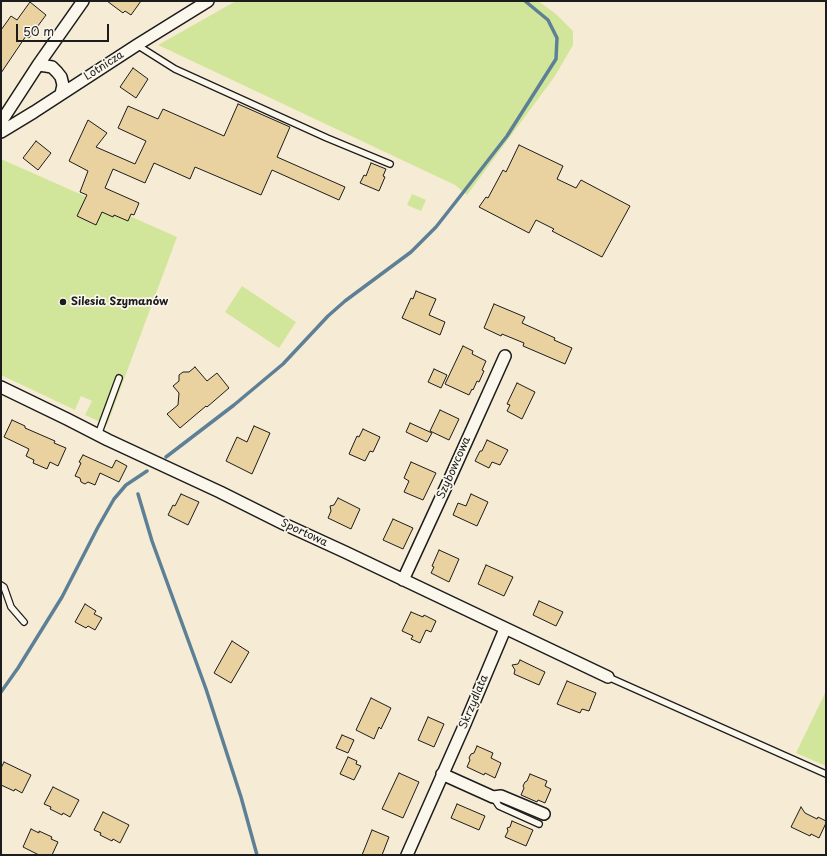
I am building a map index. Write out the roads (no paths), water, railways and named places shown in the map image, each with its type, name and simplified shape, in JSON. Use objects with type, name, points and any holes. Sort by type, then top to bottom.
[{"type":"street","points":[[1,122],[83,1]]},
{"type":"street","name":"Lotnicza","points":[[1,132],[208,1]]},
{"type":"street","points":[[38,66],[52,67],[57,72],[63,85],[61,94]]},
{"type":"street","name":"Szybowcowa","points":[[403,580],[505,356]]},
{"type":"street","name":"Sportowa","points":[[1,387],[284,524],[608,677]]},
{"type":"street","name":"Skrzydlata","points":[[407,855],[506,629]]},
{"type":"street","points":[[442,774],[493,797],[501,796],[544,814]]},
{"type":"lane","points":[[137,45],[175,69],[327,138],[390,164]]},
{"type":"lane","points":[[98,435],[119,378]]},
{"type":"lane","points":[[1,585],[4,587],[11,607],[24,622]]},
{"type":"lane","points":[[608,677],[826,774]]},
{"type":"lane","points":[[493,797],[499,806],[539,824]]},
{"type":"waterway","points":[[166,457],[234,405],[283,364],[328,316],[345,301],[411,252],[436,227],[507,136],[556,59],[557,38],[548,20],[525,1]]},
{"type":"waterway","points":[[1,692],[18,668],[62,597],[114,499],[126,485],[147,471]]},
{"type":"waterway","points":[[138,494],[152,541],[206,689],[241,797],[257,855]]},
{"type":"place","name":"Silesia Szymanów","points":[[63,302]]}]
